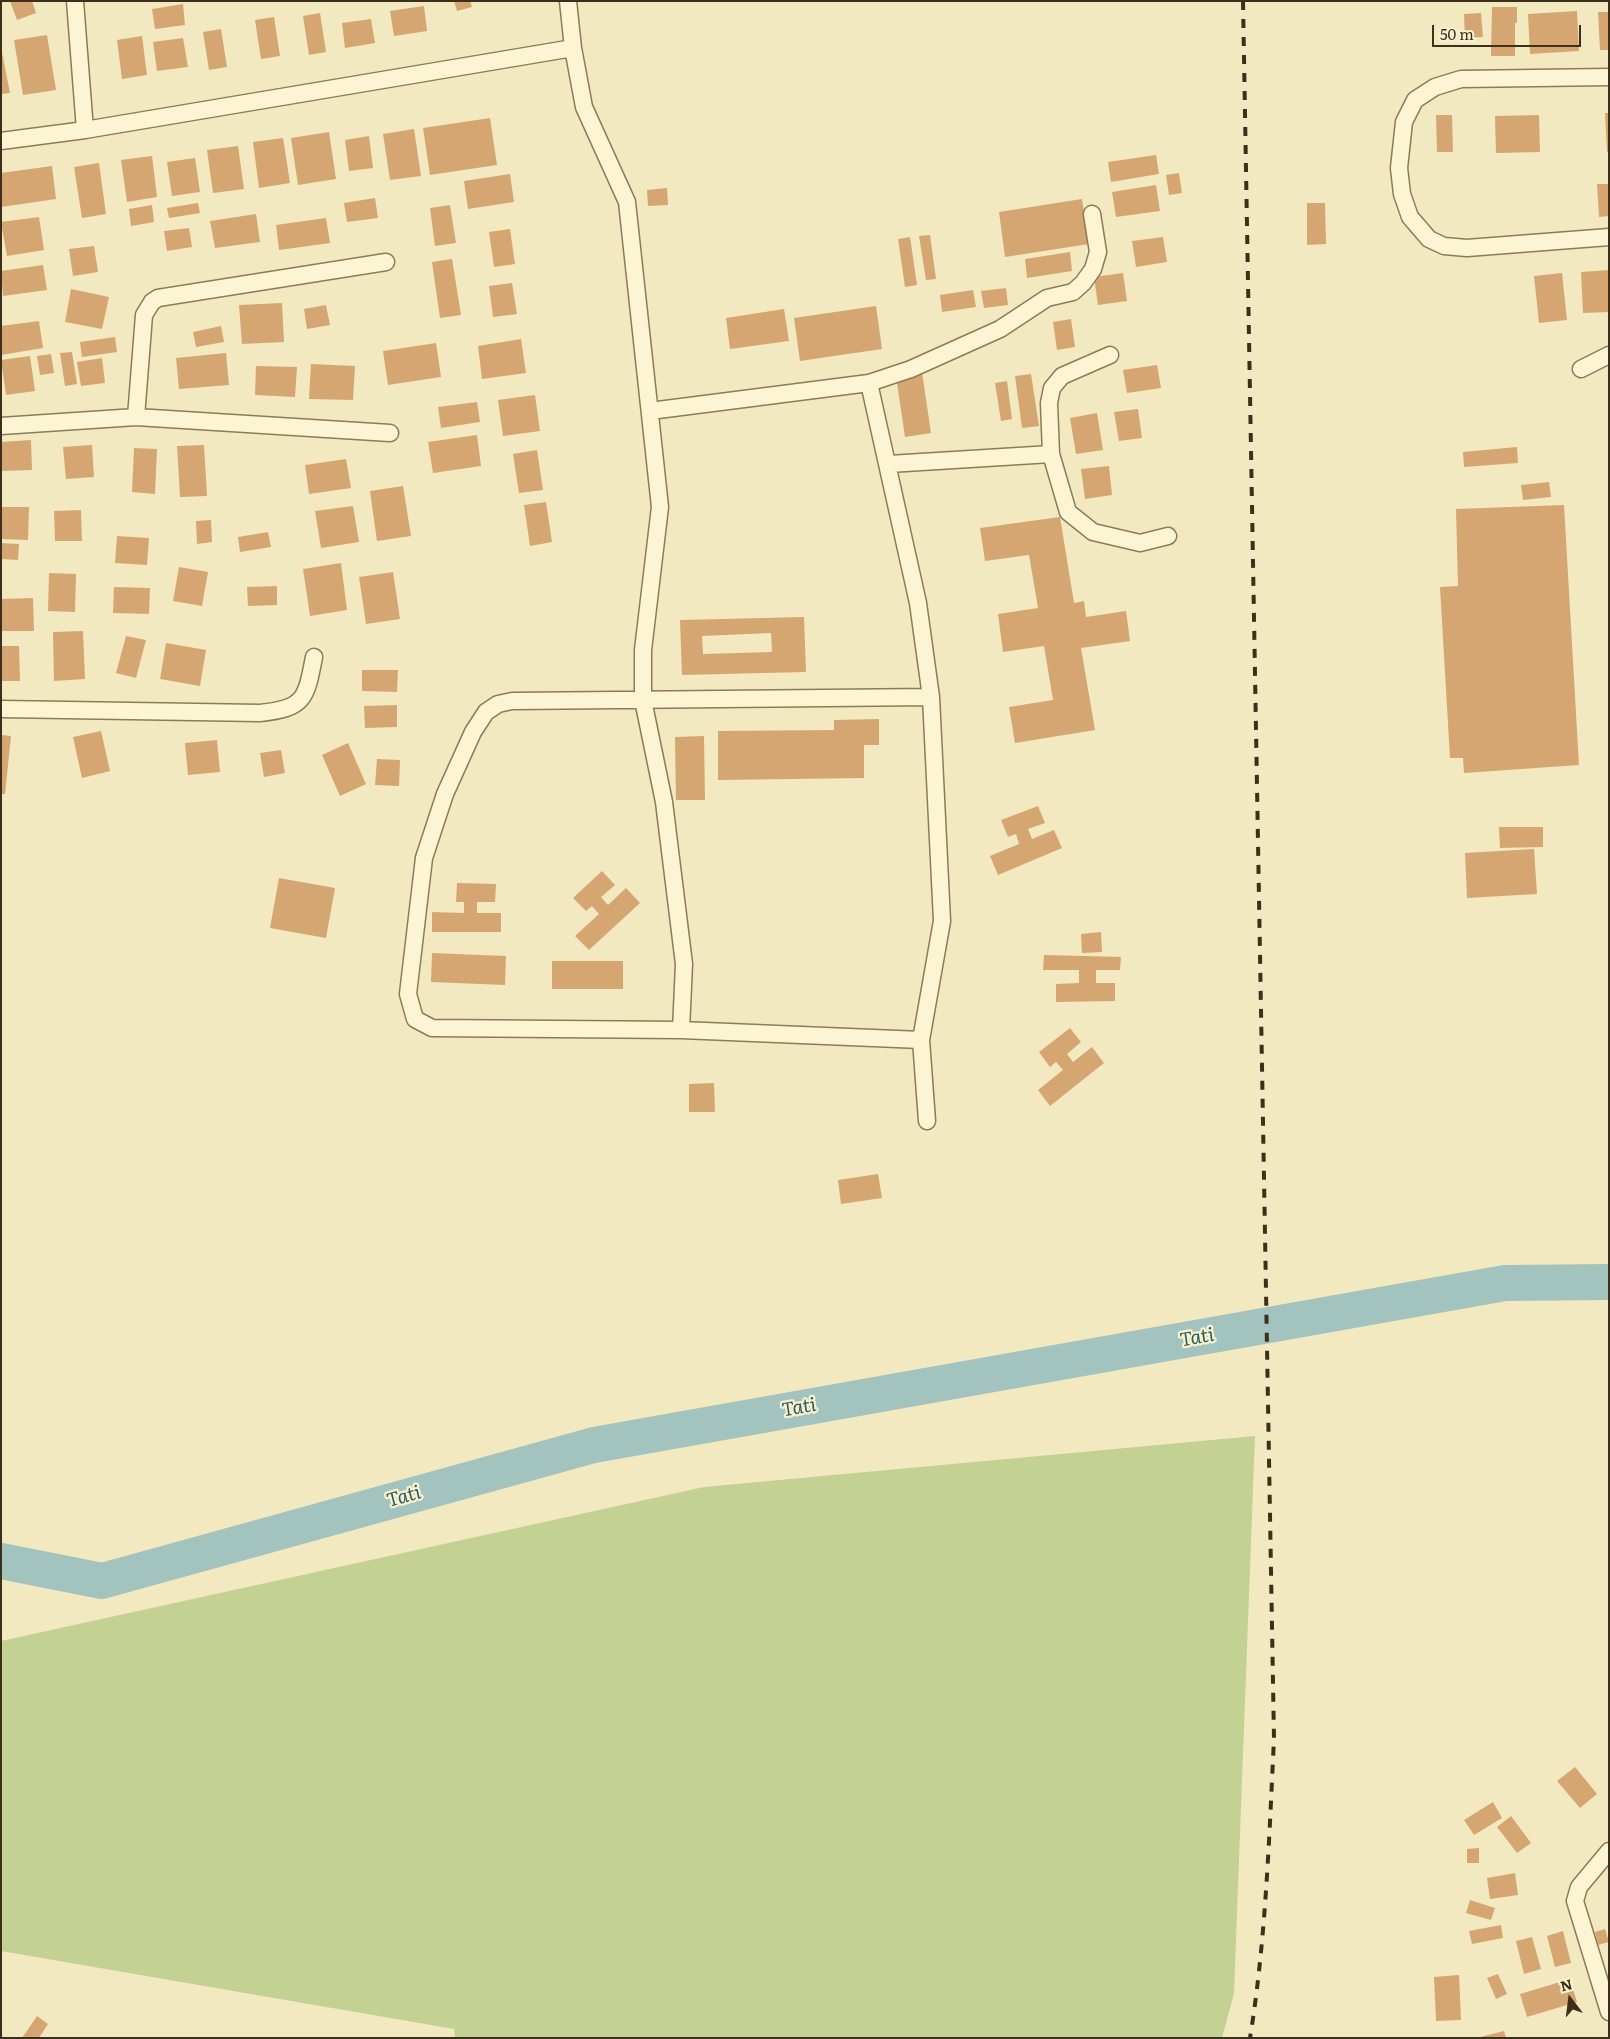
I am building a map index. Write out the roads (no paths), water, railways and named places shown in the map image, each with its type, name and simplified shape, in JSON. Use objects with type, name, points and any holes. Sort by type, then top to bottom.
[{"type":"street","points":[[75,1],[85,130]]},
{"type":"street","points":[[568,1],[573,48],[584,108],[627,202],[650,411],[660,507],[643,650],[643,700],[664,802],[684,964],[681,1030]]},
{"type":"street","points":[[1,141],[85,130],[573,48]]},
{"type":"street","points":[[1609,78],[1461,79],[1435,87],[1415,100],[1404,122],[1399,168],[1402,194],[1410,217],[1429,239],[1444,246],[1467,248],[1609,237]]},
{"type":"street","points":[[650,411],[869,383],[910,369],[1000,329],[1046,298],[1073,292],[1083,283],[1093,269],[1098,252],[1092,214]]},
{"type":"street","points":[[136,417],[144,315],[152,302],[158,298],[386,262]]},
{"type":"street","points":[[1110,355],[1062,376],[1052,388],[1049,404],[1051,454],[1068,512],[1093,532],[1140,543],[1168,536]]},
{"type":"street","points":[[1581,369],[1609,355]]},
{"type":"street","points":[[869,383],[889,464],[918,603],[931,698],[942,921],[921,1040],[927,1121]]},
{"type":"street","points":[[1,426],[136,417],[390,433]]},
{"type":"street","points":[[889,464],[1051,454]]},
{"type":"street","points":[[1,709],[260,713],[285,710],[300,701],[309,683],[314,657]]},
{"type":"street","points":[[921,1040],[681,1030],[432,1028],[415,1019],[408,994],[424,858],[445,794],[473,732],[486,712],[498,704],[512,701],[931,698]]},
{"type":"street","points":[[1609,1851],[1579,1887],[1575,1902],[1609,2012]]},
{"type":"waterway","name":"Tati","points":[[1,1561],[102,1581],[594,1445],[1505,1283],[1609,1282]]},
{"type":"railway","points":[[1243,1],[1274,1739],[1260,1964],[1250,2038]]}]
